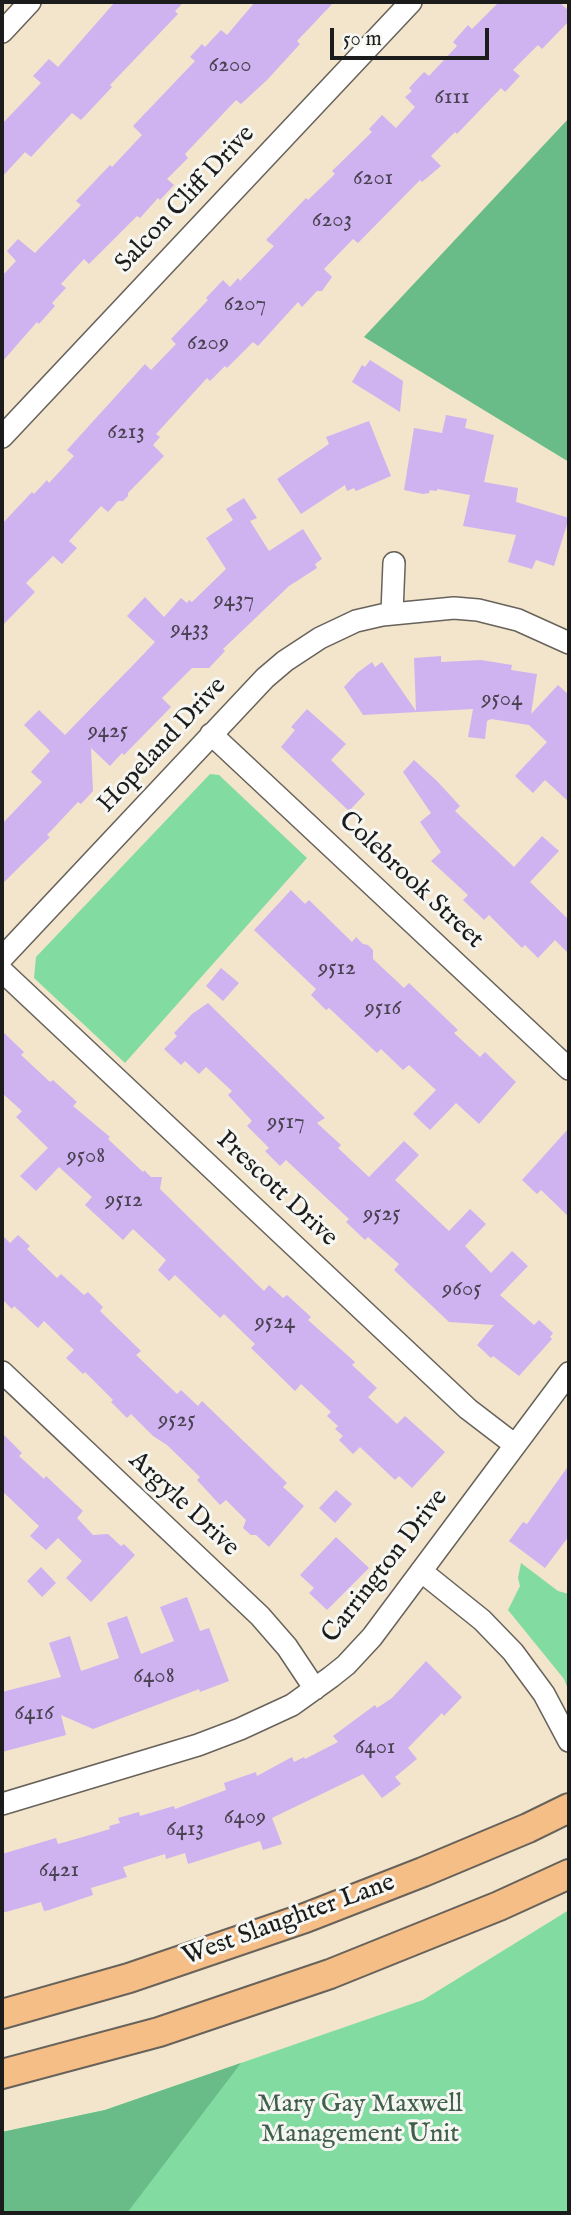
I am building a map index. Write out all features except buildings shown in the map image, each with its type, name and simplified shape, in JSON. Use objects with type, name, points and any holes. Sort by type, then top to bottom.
[{"type":"main road","name":"West Slaughter Lane","points":[[2,2014],[129,1978],[305,1918],[423,1872],[569,1808]]},
{"type":"main road","points":[[2,2074],[159,2032],[330,1975],[499,1906],[569,1874]]},
{"type":"street","points":[[2,32],[30,2]]},
{"type":"street","name":"Salcon Cliff Drive","points":[[2,437],[411,2]]},
{"type":"street","points":[[393,613],[394,563]]},
{"type":"street","name":"Hopeland Drive","points":[[2,958],[265,678],[303,648],[356,621],[435,608],[478,610],[533,625],[569,643]]},
{"type":"street","name":"Colebrook Street","points":[[211,734],[569,1069]]},
{"type":"street","name":"Prescott Drive","points":[[2,971],[468,1409],[515,1445]]},
{"type":"street","name":"Argyle Drive","points":[[2,1372],[260,1616],[293,1654],[315,1689]]},
{"type":"street","name":"Carrington Drive","points":[[2,1804],[198,1745],[271,1715],[315,1689],[359,1652],[569,1373]]},
{"type":"street","points":[[421,1571],[482,1620],[513,1652],[544,1694],[569,1741]]},
{"type":"green space","points":[[569,118],[569,462],[364,337]]},
{"type":"green space","points":[[210,774],[219,775],[307,858],[125,1063],[34,978],[36,957]]},
{"type":"green space","points":[[521,1563],[558,1591],[569,1594],[569,1692],[564,1679],[508,1610],[520,1586],[518,1578]]},
{"type":"green space","name":"Mary Gay Maxwell Management Unit","points":[[569,1910],[569,2213],[2,2213],[2,2132],[105,2110],[423,2000]]},
{"type":"green space","points":[[241,2063],[127,2213],[2,2213],[2,2132],[105,2110]]}]
